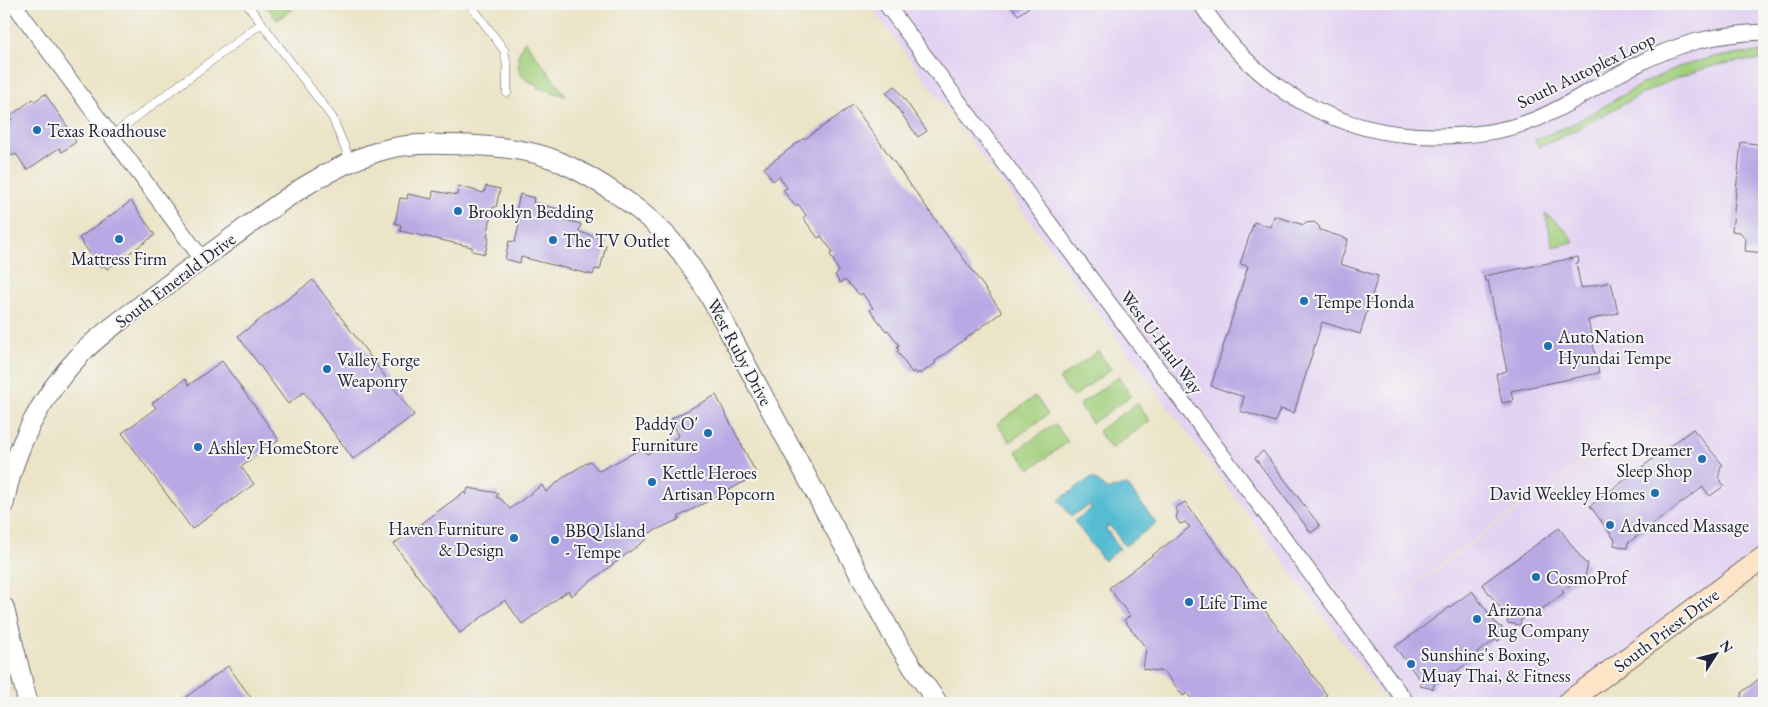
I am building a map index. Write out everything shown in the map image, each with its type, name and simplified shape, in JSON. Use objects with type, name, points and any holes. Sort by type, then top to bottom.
[{"type":"main road","name":"South Priest Drive","points":[[1567,703],[1764,557]]},
{"type":"street","points":[[14,4],[202,259]]},
{"type":"street","name":"West U-Haul Way","points":[[886,4],[1407,703]]},
{"type":"street","name":"South Autoplex Loop","points":[[1201,4],[1229,42],[1249,63],[1282,90],[1302,103],[1346,123],[1382,132],[1419,136],[1450,136],[1503,130],[1534,120],[1635,65],[1674,48],[1706,38],[1734,33],[1764,32]]},
{"type":"street","name":"South Emerald Drive","points":[[4,504],[13,467],[34,416],[67,370],[93,342],[202,259],[296,192],[334,169],[380,150],[426,144]]},
{"type":"street","name":"West Ruby Drive","points":[[426,144],[497,147],[557,161],[611,190],[656,225],[674,243],[705,288],[892,634],[938,703]]},
{"type":"street","points":[[4,606],[28,703]]},
{"type":"lane","points":[[247,4],[332,117],[351,162]]},
{"type":"lane","points":[[470,4],[504,50],[508,66],[507,93]]},
{"type":"lane","points":[[112,136],[262,23]]},
{"type":"shaded area","points":[[869,4],[1764,4],[1764,329],[1434,569],[1373,616],[1764,330],[1764,557],[1567,703],[1388,703]]},
{"type":"green space","points":[[271,4],[300,4],[277,20],[267,7]]},
{"type":"green space","points":[[525,41],[566,96],[537,88],[538,85],[527,80],[521,74],[518,55]]},
{"type":"green space","points":[[1760,52],[1760,60],[1735,62],[1712,67],[1666,83],[1575,131],[1539,147],[1535,140],[1575,123],[1642,84],[1678,67],[1713,57]]},
{"type":"green space","points":[[1545,213],[1563,227],[1574,242],[1553,247]]},
{"type":"green space","points":[[1098,351],[1111,369],[1073,397],[1059,379]]},
{"type":"green space","points":[[1118,377],[1131,396],[1092,423],[1079,405]]},
{"type":"green space","points":[[1035,396],[1048,414],[1010,442],[997,424]]},
{"type":"green space","points":[[1137,403],[1150,421],[1111,449],[1098,431]]},
{"type":"green space","points":[[1055,424],[1068,442],[1030,469],[1016,451]]},
{"type":"water","points":[[1090,478],[1096,480],[1109,490],[1124,485],[1128,486],[1156,523],[1125,546],[1110,526],[1107,526],[1106,529],[1120,549],[1104,561],[1074,521],[1091,509],[1090,505],[1071,516],[1059,500]]},
{"type":"building","points":[[1010,4],[1033,4],[1018,15]]},
{"type":"building","points":[[895,86],[927,131],[918,137],[886,92]]},
{"type":"building","name":"Texas Roadhouse","points":[[45,94],[74,136],[76,142],[62,152],[59,148],[27,170],[16,154],[12,156],[4,144],[4,125],[12,119],[10,116],[33,99],[35,101]]},
{"type":"building","points":[[853,105],[1002,312],[920,374],[919,372],[917,374],[915,371],[912,373],[897,351],[899,350],[897,347],[899,345],[870,310],[873,308],[862,293],[860,295],[845,280],[840,283],[835,275],[839,272],[830,254],[833,252],[821,236],[818,238],[803,218],[806,215],[798,204],[795,206],[783,190],[787,188],[779,176],[773,181],[764,168]]},
{"type":"building","points":[[1741,142],[1764,145],[1764,253],[1745,251],[1746,240],[1740,232],[1732,231]]},
{"type":"building","points":[[458,186],[484,193],[486,186],[500,189],[496,207],[493,207],[485,254],[472,251],[472,247],[400,231],[401,225],[395,223],[400,198],[407,199],[408,194],[432,199],[433,191],[457,195]]},
{"type":"building","points":[[520,194],[534,198],[533,203],[559,209],[557,218],[581,224],[579,232],[602,238],[601,243],[606,245],[600,270],[595,269],[593,275],[521,257],[520,263],[505,259],[509,241],[515,242],[522,212],[516,211]]},
{"type":"building","points":[[131,201],[155,235],[107,269],[104,265],[100,268],[79,238]]},
{"type":"building","name":"Tempe Honda","points":[[1274,216],[1304,225],[1314,222],[1319,226],[1320,230],[1348,239],[1340,264],[1378,276],[1360,334],[1322,322],[1294,413],[1280,409],[1275,422],[1240,411],[1244,397],[1211,386],[1248,266],[1240,264],[1254,222],[1271,227]]},
{"type":"building","name":"AutoNation Hyundai Tempe","points":[[1578,257],[1579,263],[1576,263],[1581,288],[1611,282],[1618,313],[1588,320],[1599,373],[1511,391],[1513,401],[1502,403],[1496,374],[1507,371],[1488,281],[1485,281],[1484,276]]},
{"type":"building","points":[[313,280],[414,415],[353,459],[304,392],[288,404],[238,336]]},
{"type":"building","points":[[222,361],[279,440],[241,467],[254,484],[192,529],[122,433],[156,408],[152,403],[185,379],[189,385]]},
{"type":"building","points":[[716,395],[757,475],[678,517],[680,519],[645,535],[648,538],[571,596],[568,591],[522,624],[505,600],[460,633],[394,544],[464,492],[466,495],[468,488],[498,493],[496,497],[501,499],[510,509],[542,485],[546,492],[565,476],[590,461],[599,471],[643,448],[647,454],[679,436],[671,419]]},
{"type":"building","points":[[1693,429],[1723,465],[1718,477],[1724,486],[1710,496],[1703,487],[1628,543],[1627,548],[1614,545],[1615,540],[1590,506]]},
{"type":"building","points":[[1263,451],[1320,526],[1311,533],[1255,458]]},
{"type":"building","name":"Life Time","points":[[1185,502],[1327,695],[1316,703],[1194,703],[1187,693],[1183,696],[1165,672],[1143,669],[1146,648],[1124,620],[1130,616],[1109,588],[1190,527],[1185,522],[1180,524],[1176,518],[1178,512],[1175,508]]},
{"type":"building","name":"CosmoProf","points":[[1559,528],[1585,563],[1588,563],[1585,577],[1582,576],[1562,591],[1564,593],[1542,609],[1540,607],[1521,620],[1520,625],[1507,623],[1508,618],[1482,584]]},
{"type":"building","points":[[1472,591],[1498,626],[1502,627],[1499,641],[1495,640],[1475,654],[1477,656],[1455,672],[1453,670],[1434,684],[1433,689],[1420,686],[1421,681],[1395,647]]},
{"type":"building","points":[[228,666],[255,703],[178,703]]},
{"type":"building","points":[[1764,675],[1764,703],[1742,703],[1740,701],[1742,692]]},
{"type":"place","name":"Texas Roadhouse","points":[[37,130]]},
{"type":"place","name":"Brooklyn Bedding","points":[[458,211]]},
{"type":"place","name":"Mattress Firm","points":[[119,239]]},
{"type":"place","name":"The TV Outlet","points":[[553,240]]},
{"type":"place","name":"Tempe Honda","points":[[1304,301]]},
{"type":"place","name":"AutoNation Hyundai Tempe","points":[[1548,346]]},
{"type":"place","name":"Valley Forge Weaponry","points":[[327,369]]},
{"type":"place","name":"Paddy O' Furniture","points":[[708,433]]},
{"type":"place","name":"Ashley HomeStore","points":[[198,447]]},
{"type":"place","name":"Perfect Dreamer Sleep Shop","points":[[1702,459]]},
{"type":"place","name":"Kettle Heroes Artisan Popcorn","points":[[652,482]]},
{"type":"place","name":"David Weekley Homes","points":[[1655,493]]},
{"type":"place","name":"Advanced Massage","points":[[1610,525]]},
{"type":"place","name":"Haven Furniture & Design","points":[[514,538]]},
{"type":"place","name":"BBQ Island - Tempe","points":[[555,540]]},
{"type":"place","name":"CosmoProf","points":[[1536,577]]},
{"type":"place","name":"Life Time","points":[[1189,602]]},
{"type":"place","name":"Arizona Rug Company","points":[[1477,619]]},
{"type":"place","name":"Sunshine's Boxing, Muay Thai, & Fitness","points":[[1411,664]]}]
